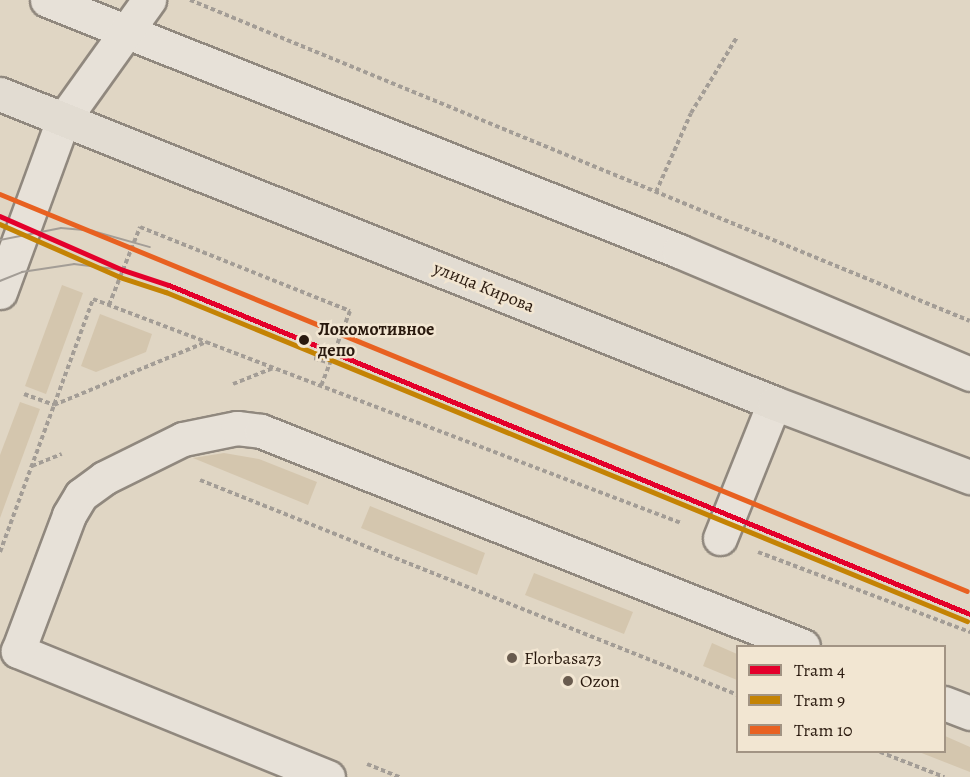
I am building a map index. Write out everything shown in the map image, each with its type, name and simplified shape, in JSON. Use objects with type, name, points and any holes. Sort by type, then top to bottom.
[{"type":"main road","name":"улица Кирова","points":[[0,94],[774,403],[970,477]]},
{"type":"street","points":[[47,0],[679,251],[970,374]]},
{"type":"street","points":[[0,292],[63,120],[149,0]]},
{"type":"street","points":[[720,537],[774,403]]},
{"type":"street","points":[[328,777],[18,651],[69,515],[81,495],[104,477],[183,439],[237,428],[261,431],[800,645]]},
{"type":"street","points":[[946,703],[970,713]]},
{"type":"path","points":[[190,0],[970,321]]},
{"type":"path","points":[[656,192],[691,113],[736,37]]},
{"type":"path","points":[[109,305],[140,226],[350,310],[321,386]]},
{"type":"path","points":[[0,552],[93,299],[970,632]]},
{"type":"path","points":[[24,394],[54,405],[206,342]]},
{"type":"path","points":[[314,358],[330,363]]},
{"type":"path","points":[[189,476],[736,694]]},
{"type":"path","points":[[883,753],[944,777]]},
{"type":"shaded area","points":[[62,285],[83,293],[46,394],[25,386]]},
{"type":"shaded area","points":[[100,314],[152,334],[146,352],[96,372],[81,366]]},
{"type":"shaded area","points":[[20,402],[40,409],[0,518],[0,455]]},
{"type":"shaded area","points":[[224,453],[259,459],[317,482],[308,505],[193,458]]},
{"type":"shaded area","points":[[370,506],[485,553],[477,575],[361,528]]},
{"type":"shaded area","points":[[534,573],[633,612],[624,634],[525,595]]},
{"type":"shaded area","points":[[712,643],[736,654],[736,680],[703,666]]},
{"type":"shaded area","points":[[946,736],[970,747],[970,772],[922,753],[946,753]]},
{"type":"tram line","name":"10","points":[[0,194],[967,591]]},
{"type":"tram line","name":"4","points":[[0,216],[123,270],[169,285],[970,614]]},
{"type":"tram line","name":"9","points":[[0,224],[120,277],[166,292],[967,621]]},
{"type":"tram line","points":[[0,240],[61,228],[93,231],[150,247]]},
{"type":"tram line","points":[[0,281],[22,272],[74,264],[123,270],[169,285]]},
{"type":"place","name":"Локомотивное депо","points":[[304,340]]},
{"type":"place","name":"Florbasa73","points":[[512,658]]},
{"type":"place","name":"Ozon","points":[[568,681]]}]
